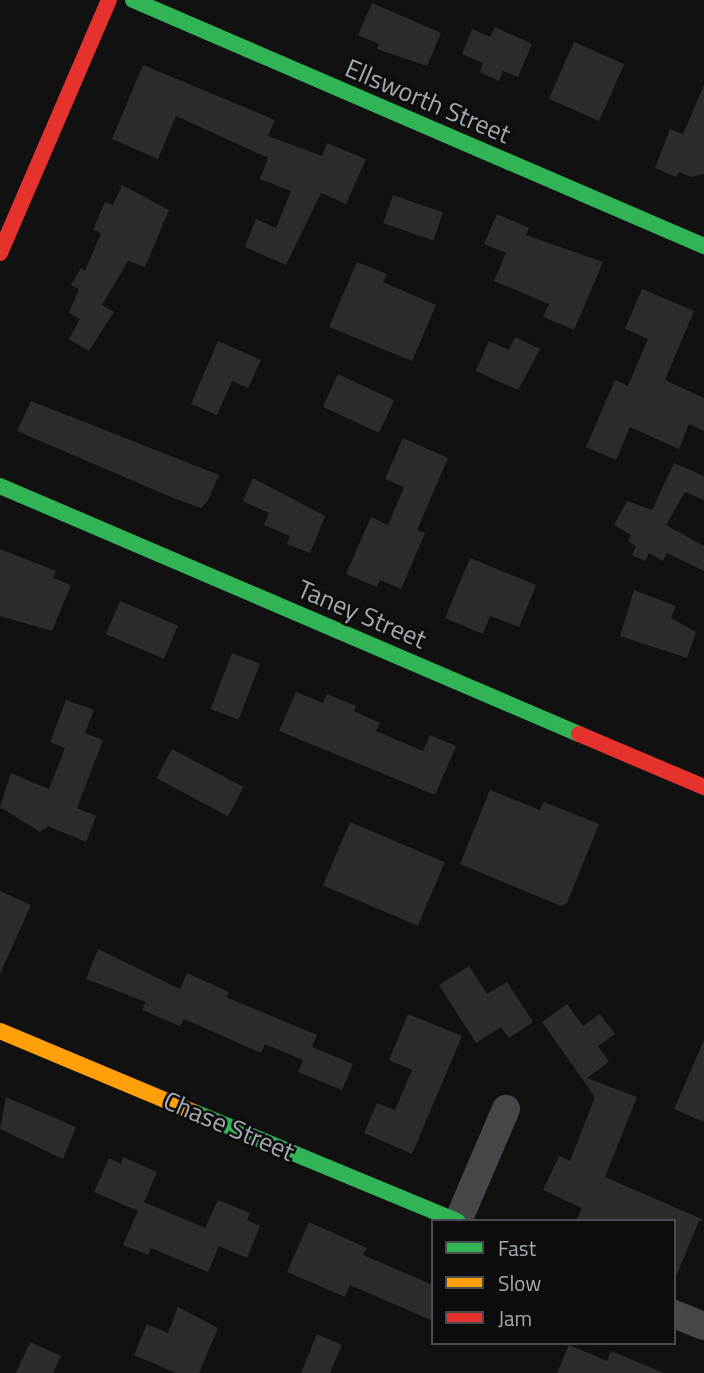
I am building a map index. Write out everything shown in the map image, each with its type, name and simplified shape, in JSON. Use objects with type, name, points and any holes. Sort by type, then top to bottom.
[{"type":"street","points":[[0,253],[109,0]]},
{"type":"street","name":"Ellsworth Street","points":[[133,0],[704,246]]},
{"type":"street","name":"Taney Street","points":[[0,486],[704,787]]},
{"type":"street","name":"Chase Street","points":[[0,1031],[453,1219]]},
{"type":"street","name":"Chase Street","points":[[459,1219],[506,1109]]},
{"type":"street","points":[[676,1315],[704,1326]]},
{"type":"building","points":[[372,3],[441,33],[427,66],[377,49],[379,44],[358,35]]},
{"type":"building","points":[[495,27],[532,44],[518,77],[503,71],[499,81],[480,72],[483,63],[462,54],[472,29],[490,37]]},
{"type":"building","points":[[574,42],[624,64],[599,121],[549,99]]},
{"type":"building","points":[[143,65],[275,120],[268,136],[322,156],[327,143],[366,159],[346,204],[321,193],[286,265],[245,247],[256,219],[276,228],[291,191],[260,179],[268,158],[176,116],[158,159],[112,139]]},
{"type":"building","points":[[704,85],[704,174],[691,177],[679,172],[676,177],[655,168],[670,129],[683,134]]},
{"type":"building","points":[[122,185],[169,210],[145,267],[128,261],[102,305],[114,312],[89,351],[69,339],[80,319],[69,313],[79,289],[71,285],[81,268],[85,271],[101,233],[93,230],[105,202],[113,205]]},
{"type":"building","points":[[393,195],[443,212],[433,241],[383,223]]},
{"type":"building","points":[[497,214],[529,228],[526,235],[603,262],[574,330],[543,317],[549,304],[494,281],[506,253],[484,244]]},
{"type":"building","points":[[357,262],[387,274],[383,282],[436,305],[412,361],[329,327]]},
{"type":"building","points":[[642,289],[694,311],[665,380],[704,398],[704,431],[689,424],[679,449],[630,427],[616,460],[586,447],[615,380],[628,386],[648,339],[625,329]]},
{"type":"building","points":[[515,337],[540,349],[518,390],[476,371],[489,341],[509,350]]},
{"type":"building","points":[[218,341],[261,360],[248,388],[232,381],[217,415],[191,404]]},
{"type":"building","points":[[338,374],[394,400],[379,433],[323,407]]},
{"type":"building","points":[[31,401],[219,475],[207,502],[201,508],[171,497],[17,431]]},
{"type":"building","points":[[403,438],[448,458],[417,530],[425,533],[401,589],[380,580],[377,587],[346,574],[371,517],[388,525],[404,487],[385,479]]},
{"type":"building","points":[[674,463],[704,476],[704,500],[685,492],[666,525],[704,546],[704,571],[667,553],[663,561],[649,553],[645,561],[632,555],[636,546],[628,541],[631,535],[614,525],[627,501],[652,510]]},
{"type":"building","points":[[253,478],[325,516],[310,553],[287,544],[290,536],[264,525],[269,513],[243,501]]},
{"type":"building","points":[[0,549],[56,571],[53,578],[71,585],[52,631],[0,616]]},
{"type":"building","points":[[470,558],[536,585],[519,627],[490,616],[483,634],[445,618]]},
{"type":"building","points":[[634,590],[676,606],[671,618],[696,632],[687,658],[620,636]]},
{"type":"building","points":[[120,601],[178,626],[164,659],[106,634]]},
{"type":"building","points":[[232,653],[260,664],[239,720],[210,709]]},
{"type":"building","points":[[296,692],[323,703],[327,694],[356,706],[354,711],[380,723],[376,731],[423,751],[430,735],[456,746],[435,795],[279,731]]},
{"type":"building","points":[[66,700],[94,710],[85,733],[103,740],[77,808],[96,816],[86,842],[48,826],[40,832],[0,807],[11,773],[49,789],[65,748],[50,742]]},
{"type":"building","points":[[172,749],[244,787],[228,816],[157,778]]},
{"type":"building","points":[[490,790],[540,810],[544,802],[599,824],[567,903],[561,906],[460,864]]},
{"type":"building","points":[[350,822],[445,862],[418,926],[323,886]]},
{"type":"building","points":[[0,891],[31,905],[0,974]]},
{"type":"building","points":[[98,949],[180,989],[187,973],[229,992],[226,997],[317,1035],[312,1047],[353,1064],[342,1090],[298,1072],[303,1060],[265,1044],[261,1053],[184,1019],[180,1026],[142,1010],[146,1002],[86,979]]},
{"type":"building","points":[[469,966],[487,994],[507,982],[533,1022],[509,1038],[501,1027],[476,1043],[439,985]]},
{"type":"building","points":[[567,1004],[583,1026],[600,1014],[615,1034],[598,1046],[609,1062],[587,1078],[637,1097],[605,1177],[704,1220],[699,1221],[676,1277],[676,1219],[577,1219],[582,1208],[543,1190],[559,1156],[570,1161],[595,1097],[542,1022]]},
{"type":"building","points":[[408,1014],[462,1036],[412,1154],[364,1133],[377,1103],[395,1110],[412,1070],[389,1060]]},
{"type":"building","points":[[704,1040],[704,1122],[674,1109]]},
{"type":"building","points":[[6,1097],[76,1127],[63,1159],[0,1129]]},
{"type":"building","points":[[123,1157],[157,1172],[144,1202],[205,1228],[218,1200],[250,1213],[247,1220],[260,1226],[247,1258],[219,1246],[208,1272],[151,1248],[148,1255],[123,1245],[138,1211],[94,1192],[109,1158],[121,1164]]},
{"type":"building","points":[[309,1222],[367,1248],[363,1255],[431,1284],[431,1320],[350,1285],[345,1297],[287,1272]]},
{"type":"building","points":[[178,1307],[218,1328],[199,1373],[176,1373],[134,1355],[147,1324],[168,1333]]},
{"type":"building","points":[[317,1334],[342,1345],[330,1373],[301,1373]]},
{"type":"building","points":[[30,1342],[61,1356],[53,1373],[16,1373]]},
{"type":"building","points":[[569,1345],[607,1361],[611,1351],[664,1373],[557,1373]]},
{"type":"traffic: fast","points":[[133,0],[704,246]]},
{"type":"traffic: fast","points":[[0,486],[579,734]]},
{"type":"traffic: fast","points":[[194,1112],[452,1219]]},
{"type":"traffic: slow","points":[[0,1031],[194,1112]]},
{"type":"traffic: jam","points":[[0,253],[109,0]]},
{"type":"traffic: jam","points":[[579,734],[704,787]]}]
